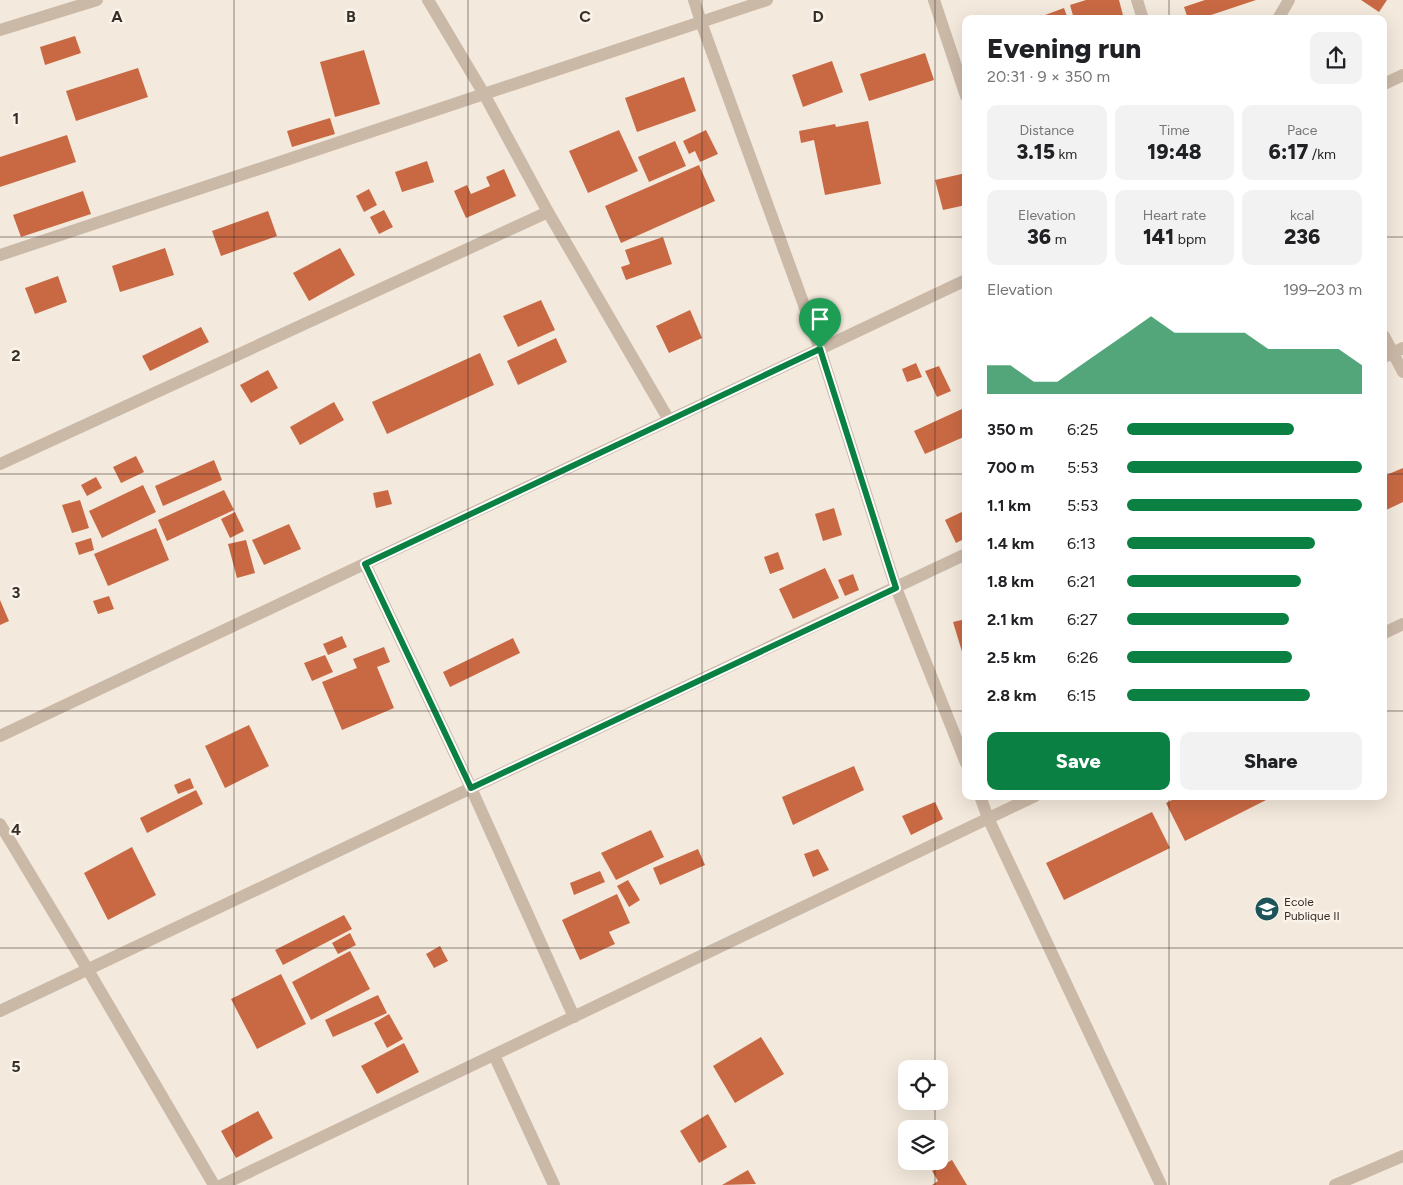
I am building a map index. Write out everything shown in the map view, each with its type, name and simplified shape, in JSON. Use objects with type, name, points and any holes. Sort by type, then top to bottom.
[{"type":"street","points":[[0,30],[97,0]]},
{"type":"street","points":[[428,0],[484,94],[548,212],[669,420]]},
{"type":"street","points":[[694,0],[820,349],[896,588],[962,753]]},
{"type":"street","points":[[0,255],[766,0]]},
{"type":"street","points":[[934,0],[962,84]]},
{"type":"street","points":[[1137,0],[1142,15]]},
{"type":"street","points":[[1280,15],[1289,0]]},
{"type":"street","points":[[1387,83],[1403,75]]},
{"type":"street","points":[[0,464],[548,212]]},
{"type":"street","points":[[0,736],[962,282]]},
{"type":"street","points":[[1393,352],[1403,372]]},
{"type":"street","points":[[0,1011],[962,556]]},
{"type":"street","points":[[365,564],[471,788],[574,1017]]},
{"type":"street","points":[[1387,632],[1403,624]]},
{"type":"street","points":[[981,800],[988,818],[1160,1185]]},
{"type":"street","points":[[222,1185],[1026,800]]},
{"type":"street","points":[[0,824],[214,1185]]},
{"type":"street","points":[[494,1055],[554,1185]]},
{"type":"street","points":[[1335,1185],[1403,1156]]},
{"type":"building","points":[[1086,0],[1119,0],[1123,15],[1073,15],[1070,5]]},
{"type":"building","points":[[1205,0],[1256,0],[1211,15],[1187,15],[1184,7]]},
{"type":"building","points":[[1361,0],[1387,0],[1379,12]]},
{"type":"building","points":[[1064,8],[1067,15],[1045,15]]},
{"type":"building","points":[[75,36],[81,53],[45,65],[40,47]]},
{"type":"building","points":[[364,50],[380,104],[335,117],[320,62]]},
{"type":"building","points":[[925,53],[934,80],[869,101],[860,74]]},
{"type":"building","points":[[832,61],[843,92],[803,107],[792,75]]},
{"type":"building","points":[[138,68],[148,97],[76,121],[66,91]]},
{"type":"building","points":[[684,77],[696,111],[637,132],[625,98]]},
{"type":"building","points":[[330,118],[335,134],[292,147],[287,131]]},
{"type":"building","points":[[868,121],[881,184],[825,195],[814,140],[801,143],[799,131],[835,124],[836,127]]},
{"type":"building","points":[[619,130],[638,171],[588,193],[569,151]]},
{"type":"building","points":[[706,130],[718,154],[700,162],[695,151],[689,154],[683,141]]},
{"type":"building","points":[[67,135],[76,162],[0,187],[0,157]]},
{"type":"building","points":[[675,141],[686,166],[649,182],[638,157]]},
{"type":"building","points":[[427,161],[434,182],[402,192],[395,172]]},
{"type":"building","points":[[699,165],[715,201],[621,243],[605,206]]},
{"type":"building","points":[[504,169],[516,196],[466,218],[454,191],[467,185],[471,194],[490,186],[486,177]]},
{"type":"building","points":[[962,174],[962,206],[943,210],[935,180]]},
{"type":"building","points":[[369,189],[377,205],[364,212],[356,196]]},
{"type":"building","points":[[83,191],[91,214],[21,237],[13,215]]},
{"type":"building","points":[[384,210],[393,227],[379,234],[370,217]]},
{"type":"building","points":[[268,211],[277,236],[221,256],[212,231]]},
{"type":"building","points":[[663,237],[672,264],[626,280],[621,267],[630,264],[625,250]]},
{"type":"building","points":[[165,248],[174,275],[120,292],[112,266]]},
{"type":"building","points":[[340,248],[355,275],[309,301],[293,273]]},
{"type":"building","points":[[58,276],[67,302],[35,314],[25,288]]},
{"type":"building","points":[[541,300],[555,330],[518,347],[503,316]]},
{"type":"building","points":[[690,310],[702,338],[669,353],[656,326]]},
{"type":"building","points":[[201,327],[209,342],[150,371],[142,356]]},
{"type":"building","points":[[556,338],[567,362],[518,385],[507,361]]},
{"type":"building","points":[[480,353],[494,385],[387,434],[372,402]]},
{"type":"building","points":[[916,363],[922,377],[907,382],[902,369]]},
{"type":"building","points":[[939,366],[951,391],[937,397],[925,371]]},
{"type":"building","points":[[268,370],[278,388],[251,403],[240,385]]},
{"type":"building","points":[[334,402],[344,420],[300,445],[290,427]]},
{"type":"building","points":[[962,409],[962,438],[925,454],[914,431]]},
{"type":"building","points":[[136,456],[144,472],[121,483],[113,467]]},
{"type":"building","points":[[214,460],[222,480],[163,506],[155,486]]},
{"type":"building","points":[[1403,468],[1403,502],[1387,510],[1387,475]]},
{"type":"building","points":[[96,477],[102,488],[87,496],[81,485]]},
{"type":"building","points":[[143,485],[156,512],[102,538],[89,511]]},
{"type":"building","points":[[224,490],[234,510],[167,541],[158,520]]},
{"type":"building","points":[[388,490],[392,504],[376,508],[373,493]]},
{"type":"building","points":[[80,500],[89,528],[72,533],[62,505]]},
{"type":"building","points":[[834,508],[842,535],[823,541],[815,514]]},
{"type":"building","points":[[235,512],[244,531],[230,538],[221,519]]},
{"type":"building","points":[[962,512],[962,540],[956,543],[945,520]]},
{"type":"building","points":[[289,524],[301,549],[264,565],[252,540]]},
{"type":"building","points":[[156,528],[169,560],[108,586],[94,554]]},
{"type":"building","points":[[91,538],[94,550],[79,555],[75,543]]},
{"type":"building","points":[[246,540],[255,573],[237,578],[228,544]]},
{"type":"building","points":[[778,552],[784,569],[770,574],[764,557]]},
{"type":"building","points":[[825,568],[839,598],[793,619],[779,589]]},
{"type":"building","points":[[853,574],[859,590],[845,596],[838,580]]},
{"type":"building","points":[[109,596],[114,609],[98,614],[93,601]]},
{"type":"building","points":[[0,600],[9,621],[0,625]]},
{"type":"building","points":[[962,620],[962,652],[953,622]]},
{"type":"building","points":[[342,636],[347,647],[328,655],[323,644]]},
{"type":"building","points":[[513,638],[520,653],[450,687],[443,672]]},
{"type":"building","points":[[384,647],[390,662],[377,667],[394,708],[342,730],[322,682],[357,668],[353,659]]},
{"type":"building","points":[[325,655],[333,672],[312,681],[304,663]]},
{"type":"building","points":[[249,725],[269,766],[225,788],[205,746]]},
{"type":"building","points":[[854,766],[864,790],[793,825],[782,797]]},
{"type":"building","points":[[190,778],[194,788],[178,794],[174,785]]},
{"type":"building","points":[[196,790],[203,804],[147,833],[140,818]]},
{"type":"building","points":[[1172,800],[1266,800],[1185,841],[1166,803]]},
{"type":"building","points":[[935,802],[943,819],[911,835],[902,816]]},
{"type":"building","points":[[1152,812],[1170,848],[1064,900],[1046,863]]},
{"type":"building","points":[[651,830],[664,857],[616,880],[601,853]]},
{"type":"building","points":[[132,847],[156,895],[108,920],[84,873]]},
{"type":"building","points":[[698,849],[705,865],[660,885],[653,868]]},
{"type":"building","points":[[818,849],[829,870],[813,877],[804,854]]},
{"type":"building","points":[[600,871],[605,882],[574,895],[570,883]]},
{"type":"building","points":[[628,880],[640,900],[629,907],[617,886]]},
{"type":"building","points":[[617,894],[630,923],[609,932],[615,944],[580,960],[562,920]]},
{"type":"building","points":[[344,915],[352,929],[283,965],[275,950]]},
{"type":"building","points":[[350,933],[356,945],[338,954],[332,943]]},
{"type":"building","points":[[440,946],[448,961],[434,968],[426,954]]},
{"type":"building","points":[[350,951],[370,989],[311,1020],[292,982]]},
{"type":"building","points":[[281,974],[306,1024],[257,1049],[231,999]]},
{"type":"building","points":[[378,995],[387,1013],[333,1037],[325,1020]]},
{"type":"building","points":[[389,1014],[403,1039],[387,1048],[374,1023]]},
{"type":"building","points":[[761,1037],[784,1074],[735,1103],[713,1066]]},
{"type":"building","points":[[404,1043],[419,1072],[377,1094],[361,1066]]},
{"type":"building","points":[[258,1111],[273,1138],[236,1158],[221,1131]]},
{"type":"building","points":[[708,1114],[727,1147],[699,1163],[680,1131]]},
{"type":"building","points":[[952,1160],[967,1185],[932,1185],[938,1181],[932,1171],[948,1170],[948,1162]]},
{"type":"building","points":[[748,1170],[756,1184],[722,1185]]},
{"type":"place","name":"Ecole Publique II","points":[[1267,909]]},
{"type":"route","points":[[820,349],[896,588],[471,788],[365,564],[820,349]]}]
